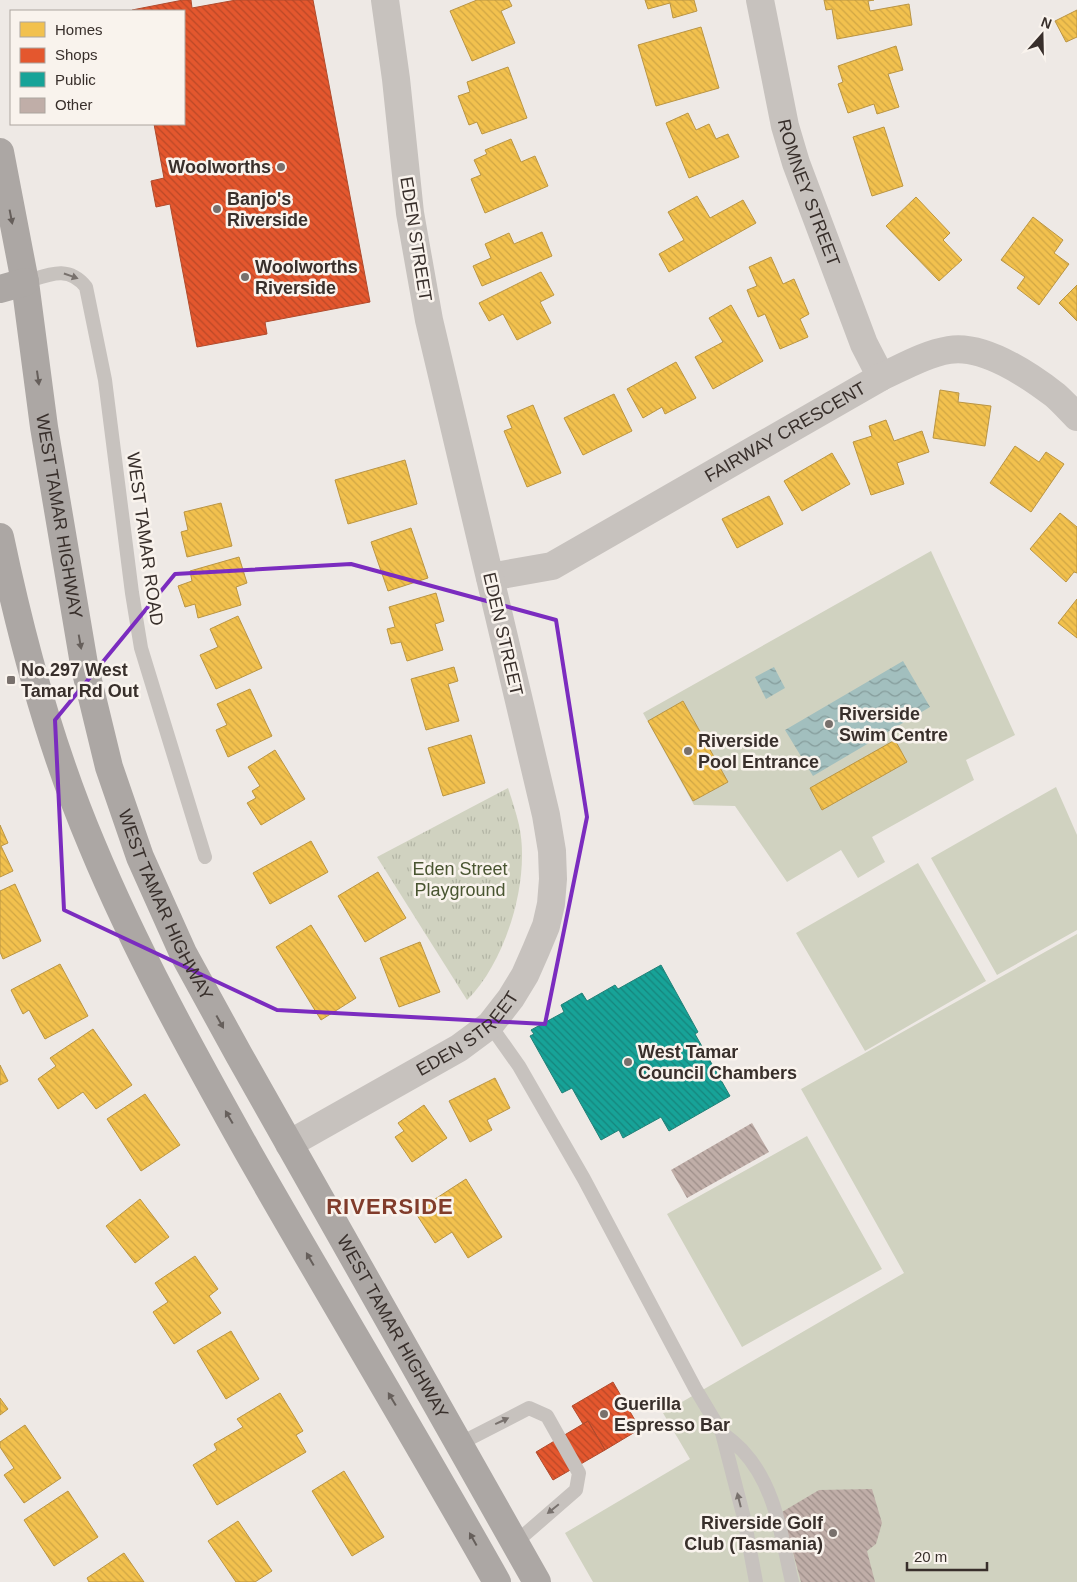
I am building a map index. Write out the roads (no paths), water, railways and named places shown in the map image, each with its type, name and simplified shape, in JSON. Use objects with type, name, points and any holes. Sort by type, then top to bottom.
[{"type":"highway","name":"WEST TAMAR HIGHWAY","points":[[0,152],[12,286],[44,427],[84,664],[109,767],[140,857],[183,953],[537,1582]]},
{"type":"highway","name":"WEST TAMAR HIGHWAY","points":[[0,537],[33,676],[68,785],[118,906],[189,1047],[497,1582]]},
{"type":"street","name":"EDEN STREET","points":[[289,1144],[459,1048],[490,1025],[512,998],[525,976],[546,926],[551,904],[553,879],[552,851],[546,815],[429,320],[410,213],[396,80],[385,0]]},
{"type":"street","name":"ROMNEY STREET","points":[[760,0],[785,126],[796,163],[864,344],[881,376]]},
{"type":"street","name":"FAIRWAY CRESCENT","points":[[490,577],[552,566],[881,376],[922,358],[950,350],[977,352],[1010,365],[1056,396],[1077,417]]},
{"type":"lane","name":"WEST TAMAR ROAD","points":[[12,286],[54,273],[68,274],[79,278],[86,287],[105,380],[132,593],[141,648],[205,858]]},
{"type":"lane","points":[[490,1025],[519,1066],[574,1162],[695,1388],[722,1433],[744,1518],[756,1582]]},
{"type":"lane","points":[[459,1444],[529,1408],[547,1416],[579,1473],[576,1490],[515,1542]]},
{"type":"lane","points":[[722,1433],[743,1450],[760,1474],[772,1499],[792,1582]]},
{"type":"water","points":[[903,661],[930,707],[813,776],[785,730]]},
{"type":"water","points":[[774,667],[785,688],[766,699],[755,677]]},
{"type":"place","name":"Woolworths","points":[[281,167]]},
{"type":"place","name":"Banjo's Riverside","points":[[217,209]]},
{"type":"place","name":"Woolworths Riverside","points":[[245,277]]},
{"type":"place","name":"No.297 West Tamar Rd Out","points":[[11,680]]},
{"type":"place","name":"Riverside Swim Centre","points":[[829,724]]},
{"type":"place","name":"Riverside Pool Entrance","points":[[688,751]]},
{"type":"place","name":"West Tamar Council Chambers","points":[[628,1062]]},
{"type":"place","name":"Guerilla Espresso Bar","points":[[604,1414]]},
{"type":"place","name":"Riverside Golf Club (Tasmania)","points":[[833,1533]]},
{"type":"district","name":"RIVERSIDE","points":[[390,1206]]},
{"type":"park label","name":"Eden Street Playground","points":[[460,880]]}]
